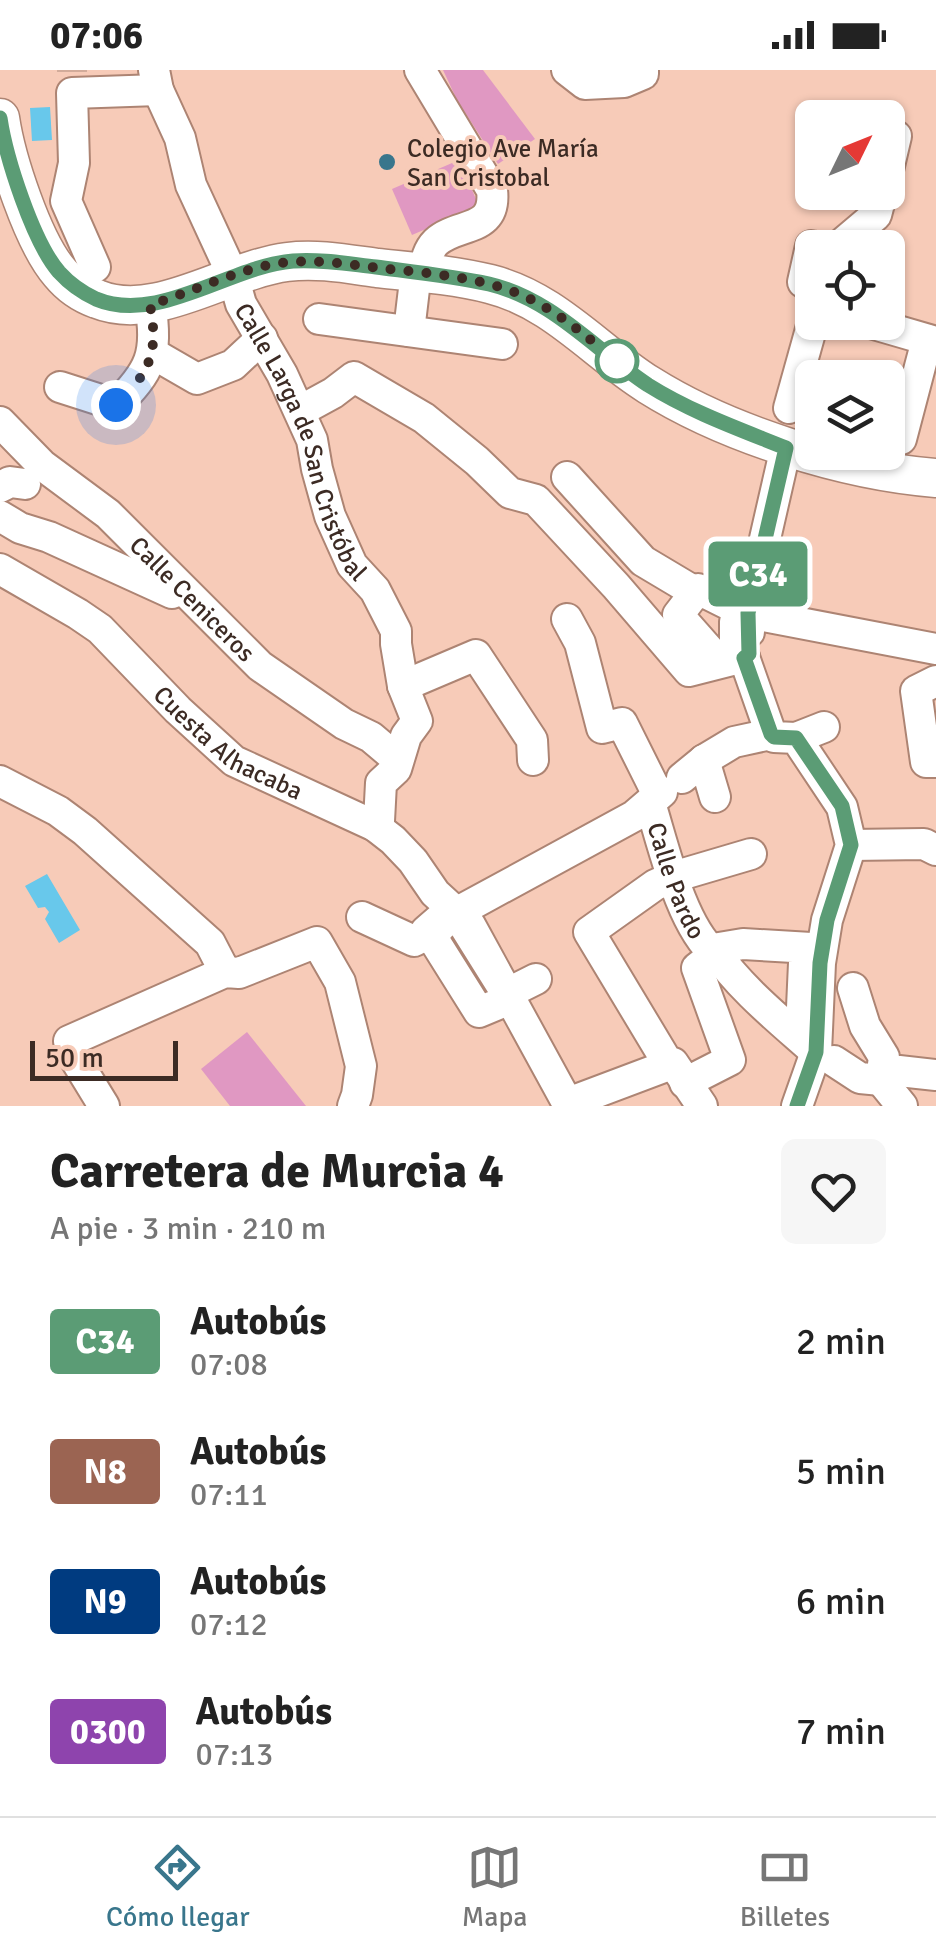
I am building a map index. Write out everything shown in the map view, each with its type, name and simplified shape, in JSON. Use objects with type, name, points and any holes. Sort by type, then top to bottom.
[{"type":"main road","points":[[0,118],[13,172],[44,250],[73,285],[98,300],[118,305],[150,305],[269,265],[310,261],[490,284],[536,302],[646,383],[715,420],[786,448],[870,468],[936,478]]},
{"type":"street","points":[[408,331],[418,277],[427,254],[444,237],[482,221],[493,202],[492,190],[420,70]]},
{"type":"street","points":[[568,70],[585,84],[624,82],[644,70]]},
{"type":"street","points":[[95,267],[66,201],[75,146],[72,93],[156,80]]},
{"type":"street","name":"Calle Larga de San Cristóbal","points":[[156,80],[180,138],[191,185],[242,304],[282,374],[312,440],[330,516],[352,565],[375,590],[396,631],[404,686],[417,720],[389,771],[385,820]]},
{"type":"street","points":[[858,230],[877,210]]},
{"type":"street","points":[[60,387],[116,405],[142,377],[152,353],[150,305]]},
{"type":"street","points":[[905,312],[920,316],[926,340],[905,423]]},
{"type":"street","points":[[319,319],[502,344]]},
{"type":"street","points":[[152,353],[196,379],[233,365],[262,338]]},
{"type":"street","points":[[789,408],[808,340]]},
{"type":"street","points":[[300,411],[354,377],[424,418],[510,493],[536,500],[689,671],[744,658]]},
{"type":"street","name":"Calle Ceniceros","points":[[0,422],[42,465],[108,514],[260,666],[344,724],[372,737],[389,771]]},
{"type":"street","points":[[786,448],[748,613],[739,621],[739,653],[783,736],[842,806],[851,845],[827,920],[820,963],[816,1052],[798,1106]]},
{"type":"street","points":[[567,477],[643,561],[695,592]]},
{"type":"street","points":[[0,516],[172,593],[182,588]]},
{"type":"street","name":"Cuesta Alhacaba","points":[[0,569],[100,629],[234,762],[385,820],[393,840],[435,894],[459,912]]},
{"type":"street","points":[[748,613],[936,648]]},
{"type":"street","points":[[567,619],[580,643],[602,728],[622,723],[671,786],[715,797]]},
{"type":"street","points":[[404,686],[476,655],[532,740],[529,760]]},
{"type":"street","points":[[936,680],[916,690],[926,762],[936,762]]},
{"type":"street","points":[[459,912],[510,999],[479,1012],[426,931],[449,911],[459,912],[634,816],[734,742],[824,727]]},
{"type":"street","points":[[0,781],[58,811],[85,832],[210,943],[226,972]]},
{"type":"street","name":"Calle Pardo","points":[[671,786],[674,877],[686,911],[715,954],[697,968],[730,1060],[685,1085]]},
{"type":"street","points":[[851,845],[924,844],[936,850]]},
{"type":"street","points":[[685,1085],[590,932],[655,885],[751,854]]},
{"type":"street","points":[[459,912],[470,925],[568,1105],[622,1083],[685,1085]]},
{"type":"street","points":[[362,917],[414,941],[429,935]]},
{"type":"street","points":[[104,1106],[74,1057],[69,1040],[226,972],[239,973],[317,942],[340,982],[361,1066],[358,1095],[352,1106]]},
{"type":"street","points":[[853,988],[865,1026],[865,1069],[902,1106]]},
{"type":"street","points":[[865,1069],[930,1075]]},
{"type":"shaded area","points":[[443,70],[483,70],[535,139],[498,164],[457,100]]},
{"type":"shaded area","points":[[459,160],[479,206],[412,235],[392,189]]},
{"type":"shaded area","points":[[247,1032],[306,1106],[230,1106],[201,1069]]},
{"type":"water","points":[[50,107],[52,140],[32,141],[30,108]]},
{"type":"water","points":[[47,874],[80,930],[59,943],[45,919],[49,912],[45,907],[38,908],[25,886]]},
{"type":"bus line","name":"C34","points":[[0,118],[13,172],[44,250],[73,285],[98,300],[118,305],[150,305],[269,265],[291,262],[331,262],[490,284],[536,302],[669,397],[786,448],[748,613],[749,654],[744,658],[771,734],[796,738],[842,806],[851,845],[827,920],[820,963],[816,1052],[797,1106]]},
{"type":"place","name":"Colegio Ave María San Cristobal","points":[[387,162]]},
{"type":"route","points":[[116,405],[148,367],[153,338],[150,305],[269,265],[291,262],[331,262],[490,284],[536,302],[623,366],[617,361]]}]
